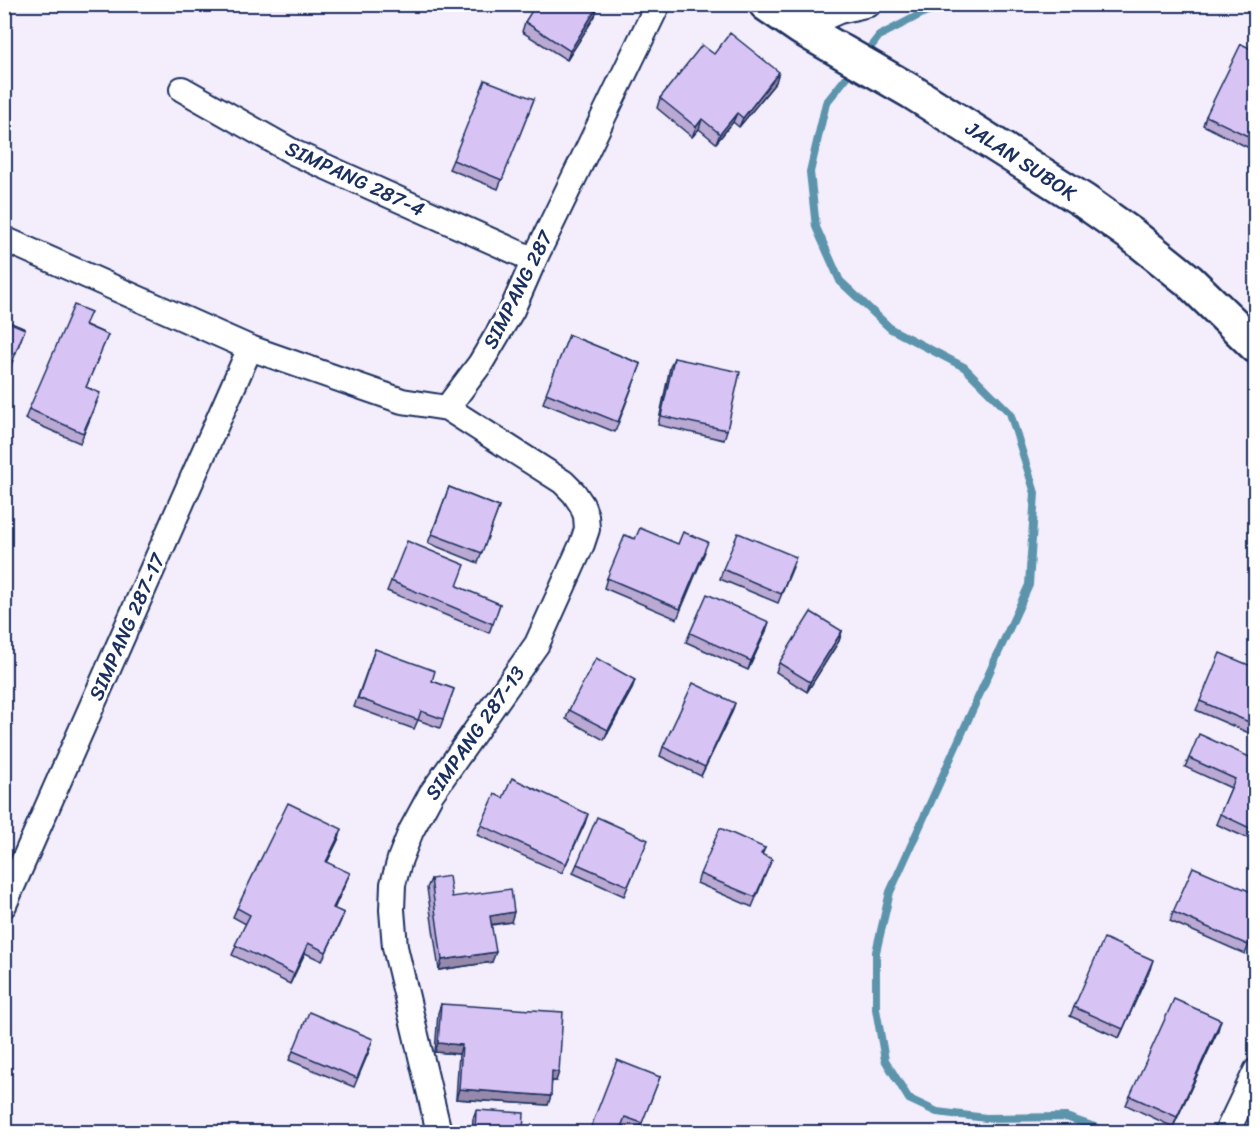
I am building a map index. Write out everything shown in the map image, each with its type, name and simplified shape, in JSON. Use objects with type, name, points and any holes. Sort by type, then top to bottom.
[{"type":"main road","name":"JALAN SUBOK","points":[[766,4],[801,28],[912,92],[1084,201],[1132,235],[1188,280],[1256,346]]},
{"type":"street","name":"SIMPANG 287","points":[[447,408],[480,364],[507,319],[658,4]]},
{"type":"street","points":[[801,28],[839,11],[869,4]]},
{"type":"street","name":"SIMPANG 287-4","points":[[182,89],[295,153],[534,260]]},
{"type":"street","points":[[4,239],[250,348],[402,401],[447,408]]},
{"type":"street","name":"SIMPANG 287-17","points":[[4,905],[250,348]]},
{"type":"street","name":"SIMPANG 287-13","points":[[439,1132],[395,947],[392,910],[393,884],[411,831],[431,794],[537,644],[587,529],[582,505],[563,482],[447,408]]},
{"type":"street","points":[[1227,1132],[1256,1071]]},
{"type":"building","points":[[536,4],[595,4],[598,6],[570,51],[525,22]]},
{"type":"building","points":[[730,33],[779,72],[743,118],[737,113],[720,134],[702,119],[696,127],[660,98],[702,45],[714,54]]},
{"type":"building","points":[[1241,44],[1256,51],[1256,140],[1206,116]]},
{"type":"building","points":[[485,80],[534,99],[502,180],[453,160]]},
{"type":"building","points":[[74,305],[91,312],[85,325],[108,335],[86,387],[100,393],[83,433],[29,409]]},
{"type":"building","points":[[4,320],[25,329],[13,359],[4,356]]},
{"type":"building","points":[[569,335],[641,364],[618,422],[546,393]]},
{"type":"building","points":[[674,358],[740,372],[727,430],[661,416]]},
{"type":"building","points":[[449,487],[499,507],[482,553],[432,534]]},
{"type":"building","points":[[640,528],[678,544],[683,532],[708,542],[680,609],[607,578],[625,535],[635,539]]},
{"type":"building","points":[[738,533],[796,557],[781,594],[723,569]]},
{"type":"building","points":[[407,541],[465,565],[457,586],[500,604],[493,624],[391,581]]},
{"type":"building","points":[[707,594],[769,622],[751,661],[690,633]]},
{"type":"building","points":[[811,612],[842,631],[810,682],[779,663]]},
{"type":"building","points":[[375,649],[435,671],[432,681],[454,689],[443,719],[421,711],[418,720],[358,698]]},
{"type":"building","points":[[1220,653],[1256,668],[1256,725],[1200,701]]},
{"type":"building","points":[[596,658],[635,680],[608,730],[569,710]]},
{"type":"building","points":[[693,683],[735,703],[705,767],[663,747]]},
{"type":"building","points":[[1199,734],[1256,760],[1256,831],[1220,814],[1235,779],[1189,758]]},
{"type":"building","points":[[512,778],[588,814],[566,864],[481,825],[495,794],[503,798]]},
{"type":"building","points":[[288,803],[342,829],[326,862],[350,873],[333,908],[344,913],[326,952],[308,943],[294,974],[235,945],[250,915],[237,908]]},
{"type":"building","points":[[597,817],[648,840],[628,886],[577,864]]},
{"type":"building","points":[[720,828],[765,848],[761,854],[772,859],[755,897],[700,874]]},
{"type":"building","points":[[1193,867],[1256,894],[1256,928],[1248,945],[1173,912]]},
{"type":"building","points":[[449,876],[452,897],[511,889],[514,912],[490,916],[496,952],[442,960],[431,879]]},
{"type":"building","points":[[1104,938],[1153,960],[1123,1029],[1074,1007]]},
{"type":"building","points":[[1174,999],[1221,1020],[1177,1117],[1130,1096]]},
{"type":"building","points":[[441,1004],[563,1012],[559,1072],[552,1071],[551,1096],[459,1089],[462,1045],[438,1043]]},
{"type":"building","points":[[309,1012],[373,1039],[357,1078],[293,1051]]},
{"type":"building","points":[[617,1060],[660,1077],[642,1123],[625,1117],[619,1132],[589,1132]]},
{"type":"building","points":[[476,1110],[524,1113],[523,1132],[475,1132]]},
{"type":"waterway","points":[[863,57],[879,36],[925,12],[950,4]]},
{"type":"waterway","points":[[854,68],[826,103],[810,172],[816,227],[840,281],[891,329],[964,367],[1010,413],[1035,493],[1029,585],[890,892],[876,952],[876,1009],[885,1060],[909,1099],[937,1112],[986,1118],[1066,1117],[1109,1132]]}]
